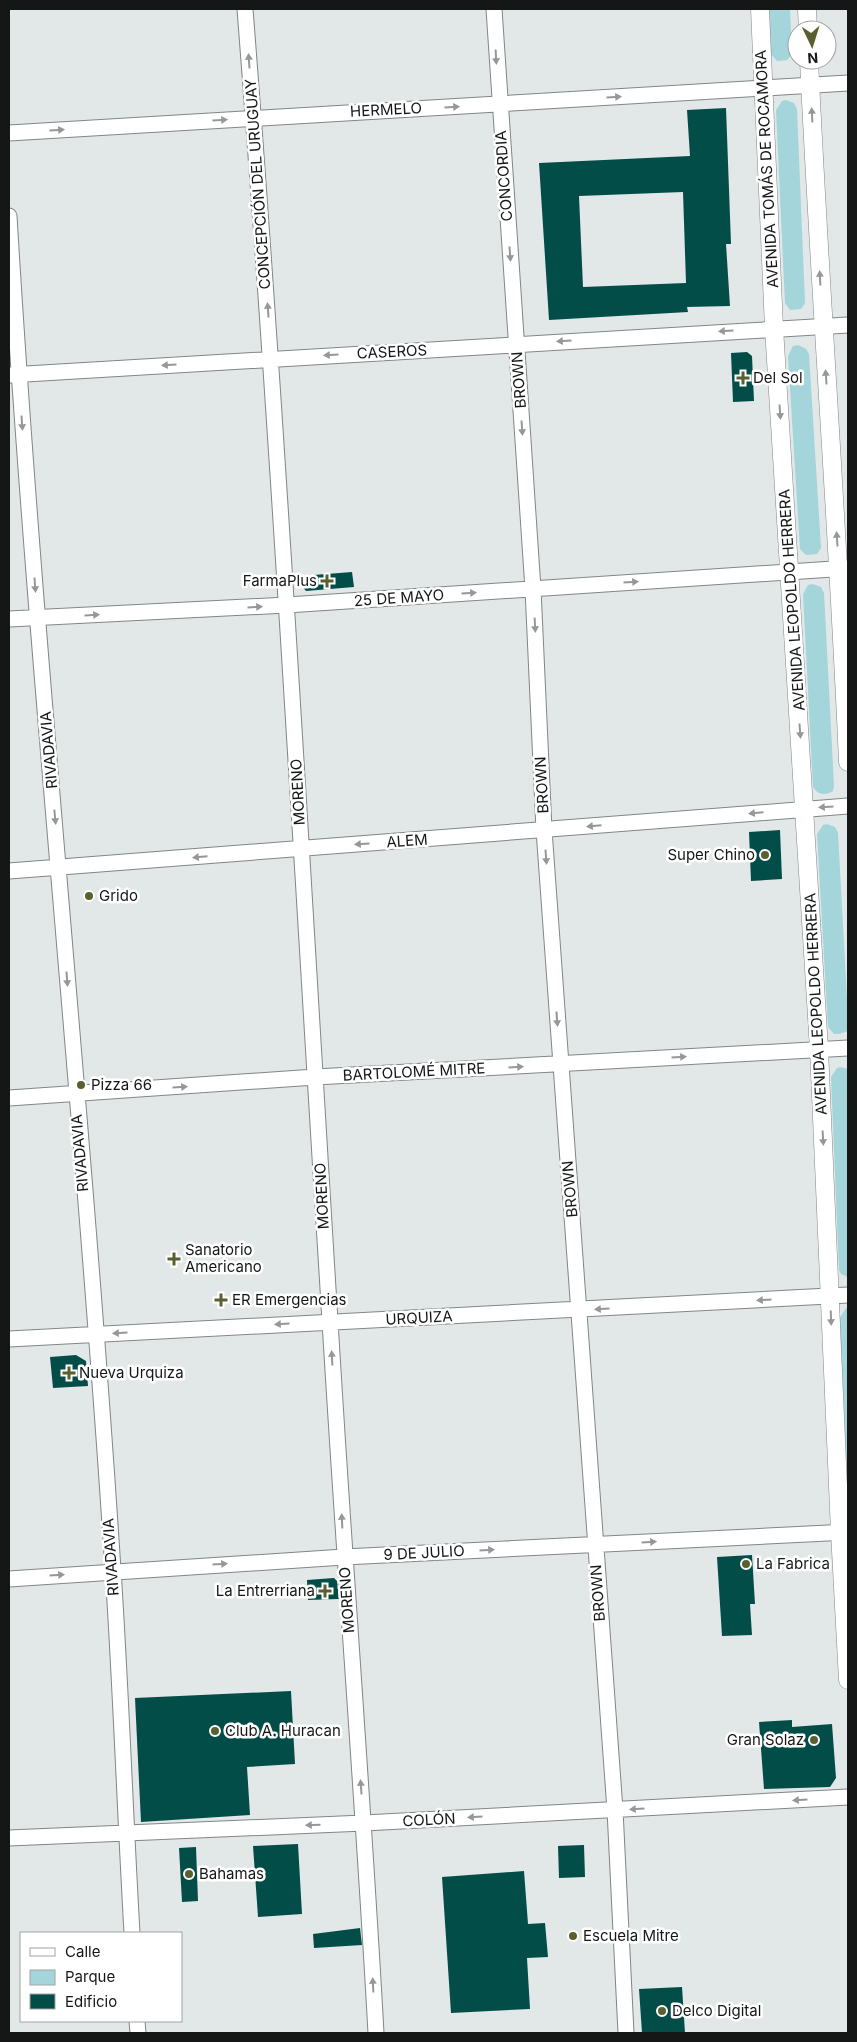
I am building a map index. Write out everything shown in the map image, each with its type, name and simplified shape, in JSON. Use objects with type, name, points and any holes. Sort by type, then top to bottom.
[{"type":"street","name":"CONCEPCIÓN DEL URUGUAY","points":[[245,9],[272,359]]},
{"type":"street","name":"CONCORDIA","points":[[494,9],[516,344]]},
{"type":"street","name":"AVENIDA TOMÁS DE ROCAMORA","points":[[760,9],[774,328]]},
{"type":"street","points":[[809,70],[822,326],[844,569],[848,762]]},
{"type":"street","name":"HERMELO","points":[[9,133],[848,83]]},
{"type":"street","name":"RIVADAVIA","points":[[9,216],[13,375],[59,869],[113,1571],[132,1932]]},
{"type":"street","name":"CASEROS","points":[[13,375],[848,325]]},
{"type":"street","name":"AVENIDA LEOPOLDO HERRERA","points":[[774,328],[819,1049],[830,1297],[844,1532],[848,1680]]},
{"type":"street","name":"BROWN","points":[[516,344],[533,589],[544,830],[615,1810],[626,2033]]},
{"type":"street","name":"MORENO","points":[[272,359],[344,1557],[364,1823],[376,2033]]},
{"type":"street","name":"25 DE MAYO","points":[[9,619],[287,606],[790,571],[844,569]]},
{"type":"street","name":"ALEM","points":[[9,871],[59,869],[848,806]]},
{"type":"street","name":"BARTOLOMÉ MITRE","points":[[9,1098],[315,1077],[848,1048]]},
{"type":"street","name":"URQUIZA","points":[[9,1339],[848,1295]]},
{"type":"street","name":"9 DE JULIO","points":[[9,1579],[344,1557],[844,1532]]},
{"type":"street","name":"COLÓN","points":[[9,1838],[364,1823],[848,1797]]},
{"type":"green space","points":[[769,9],[790,9],[790,20],[787,20],[787,60],[777,61],[771,54]]},
{"type":"green space","points":[[786,100],[794,103],[797,109],[805,303],[801,309],[790,310],[785,303],[776,110],[782,101]]},
{"type":"green space","points":[[798,345],[806,349],[809,354],[821,548],[817,554],[806,555],[800,549],[788,356],[793,346]]},
{"type":"green space","points":[[813,584],[821,587],[824,593],[834,786],[833,791],[827,794],[817,792],[813,787],[803,594],[808,585]]},
{"type":"green space","points":[[827,824],[835,827],[838,833],[848,1018],[848,1031],[839,1034],[834,1034],[828,1027],[817,834],[823,825]]},
{"type":"green space","points":[[837,1068],[848,1069],[848,1277],[841,1274],[839,1270],[831,1077]]},
{"type":"green space","points":[[846,1308],[848,1308],[848,1500],[840,1318]]},
{"type":"building","points":[[726,108],[731,244],[726,244],[730,306],[687,307],[688,312],[549,320],[539,163],[690,156],[687,110]],"holes":[[[683,192],[686,283],[583,287],[579,196]]]},
{"type":"building","name":"Del Sol","points":[[747,352],[752,356],[754,401],[733,402],[731,353]]},
{"type":"building","name":"FarmaPlus","points":[[352,572],[354,587],[306,591],[302,586],[301,576]]},
{"type":"building","name":"Super Chino","points":[[780,830],[782,879],[751,881],[749,832]]},
{"type":"building","name":"Nueva Urquiza","points":[[76,1355],[86,1361],[88,1386],[53,1388],[50,1357]]},
{"type":"building","points":[[752,1555],[755,1604],[750,1604],[752,1635],[722,1636],[717,1557]]},
{"type":"building","name":"La Entrerriana","points":[[334,1578],[337,1581],[339,1599],[308,1600],[307,1580]]},
{"type":"building","name":"Club A. Huracan","points":[[291,1691],[295,1764],[247,1767],[250,1815],[141,1822],[135,1698]]},
{"type":"building","points":[[792,1720],[792,1727],[832,1724],[836,1778],[830,1787],[764,1789],[759,1722]]},
{"type":"building","points":[[298,1844],[302,1914],[258,1917],[253,1846]]},
{"type":"building","points":[[584,1845],[585,1877],[559,1878],[558,1846]]},
{"type":"building","name":"Bahamas","points":[[196,1847],[198,1901],[182,1902],[179,1848]]},
{"type":"building","points":[[524,1871],[528,1924],[545,1923],[548,1957],[527,1958],[530,2009],[451,2013],[442,1877]]},
{"type":"building","points":[[360,1928],[362,1945],[314,1948],[313,1934]]},
{"type":"building","name":"Delco Digital","points":[[682,1987],[685,2033],[642,2033],[639,1989]]},
{"type":"place","name":"Del Sol","points":[[743,378]]},
{"type":"place","name":"FarmaPlus","points":[[327,581]]},
{"type":"place","name":"Super Chino","points":[[765,855]]},
{"type":"place","name":"Grido","points":[[89,896]]},
{"type":"place","name":"Pizza 66","points":[[81,1085]]},
{"type":"place","name":"Sanatorio Americano","points":[[174,1259]]},
{"type":"place","name":"ER Emergencias","points":[[221,1300]]},
{"type":"place","name":"Nueva Urquiza","points":[[69,1373]]},
{"type":"place","name":"La Fabrica","points":[[746,1564]]},
{"type":"place","name":"La Entrerriana","points":[[325,1591]]},
{"type":"place","name":"Club A. Huracan","points":[[215,1731]]},
{"type":"place","name":"Gran Solaz","points":[[814,1740]]},
{"type":"place","name":"Bahamas","points":[[189,1874]]},
{"type":"place","name":"Escuela Mitre","points":[[573,1936]]},
{"type":"place","name":"Delco Digital","points":[[662,2011]]}]
